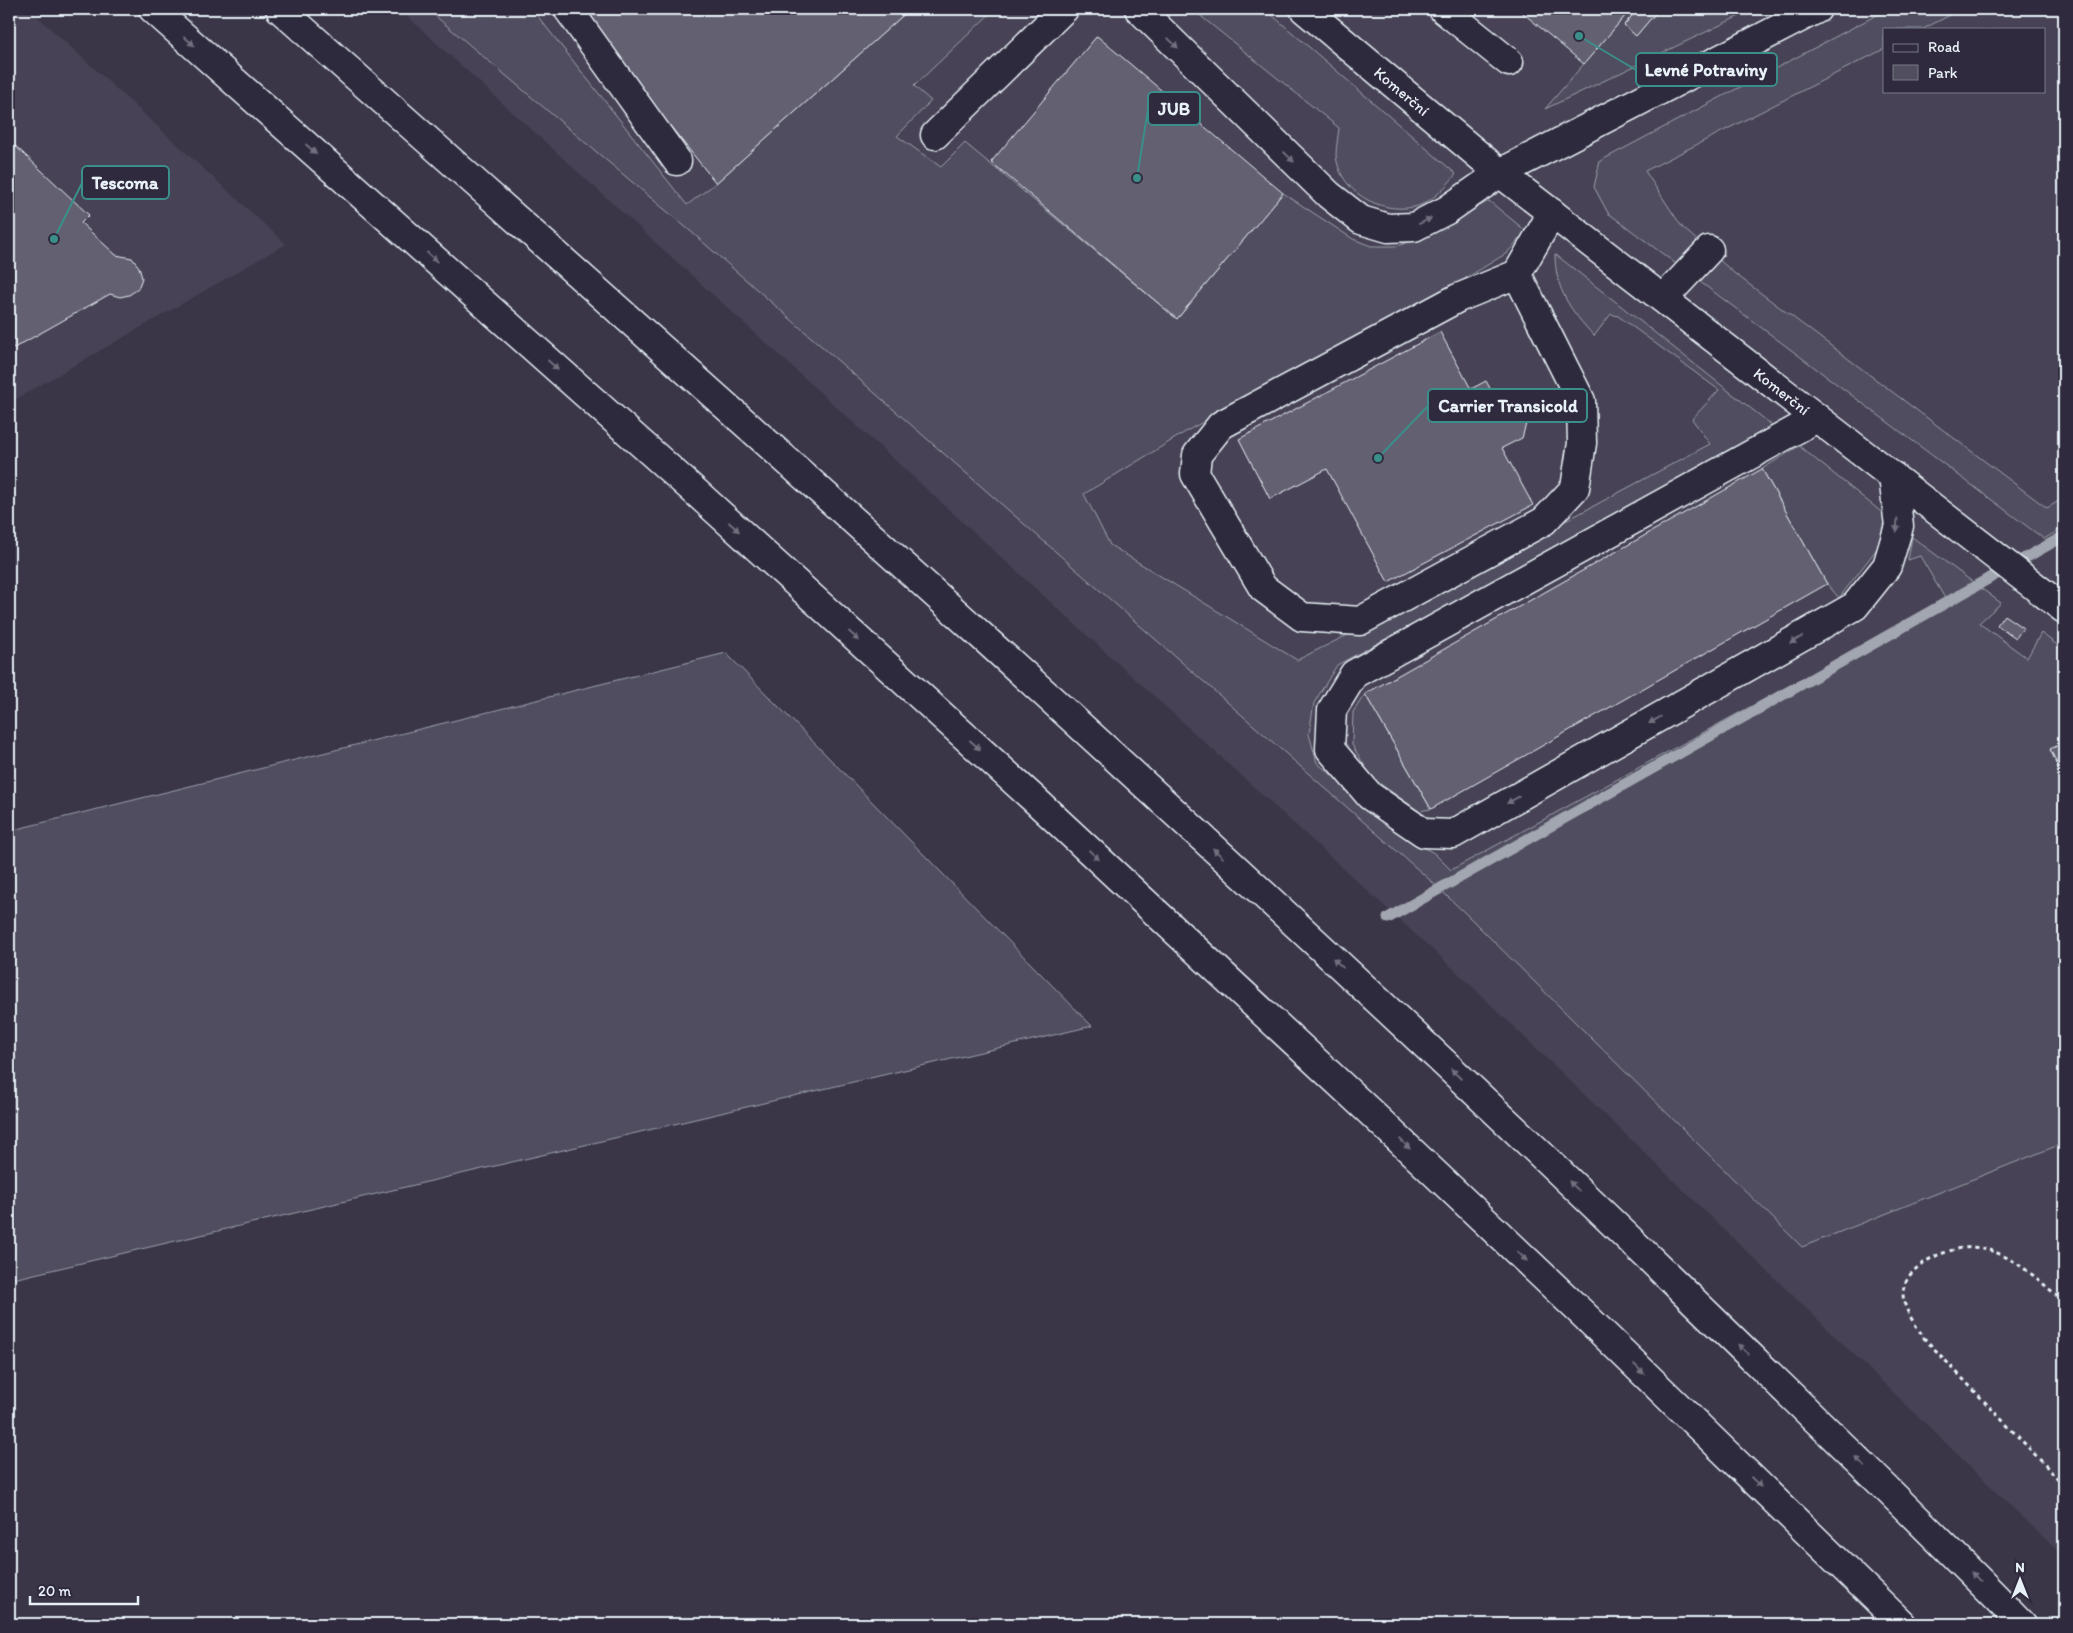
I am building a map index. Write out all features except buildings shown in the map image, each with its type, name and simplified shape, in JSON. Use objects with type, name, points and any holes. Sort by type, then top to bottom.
[{"type":"main road","points":[[153,9],[698,494],[1035,800],[1540,1273],[1902,1624]]},
{"type":"main road","points":[[280,9],[1090,734],[1425,1044],[1921,1521],[2022,1624]]},
{"type":"main road","points":[[568,9],[678,161]]},
{"type":"main road","points":[[935,136],[1064,9]]},
{"type":"main road","points":[[1139,9],[1329,195],[1362,220],[1388,228],[1414,226],[1447,210],[1500,173],[1817,9]]},
{"type":"main road","name":"Komerční","points":[[1304,9],[1500,173],[2064,609]]},
{"type":"main road","points":[[1443,9],[1509,62]]},
{"type":"main road","points":[[1517,274],[1581,401],[1582,443],[1575,488],[1544,521],[1360,621],[1302,617],[1263,588],[1195,474],[1197,455],[1221,425],[1458,298],[1517,274],[1552,213]]},
{"type":"main road","points":[[1664,298],[1709,250]]},
{"type":"main road","points":[[1817,418],[1354,674],[1332,710],[1330,750],[1370,796],[1424,833],[1453,834],[1856,606],[1887,566],[1899,526],[1892,476]]},
{"type":"path","points":[[2064,1302],[2026,1270],[1984,1248],[1934,1255],[1912,1272],[1903,1293],[1908,1313],[1924,1338],[2064,1485]]},
{"type":"shaded area","points":[[9,9],[29,9],[286,244],[9,403]]},
{"type":"shaded area","points":[[399,9],[2064,9],[2064,1557],[1458,973]]},
{"type":"green space","points":[[427,9],[532,9],[687,205],[716,183],[910,9],[958,9],[961,11],[964,9],[995,9],[914,86],[931,101],[897,136],[941,167],[965,143],[1177,319],[1283,193],[1353,239],[1371,246],[1397,246],[1421,238],[1489,201],[1526,231],[1507,253],[1448,289],[1192,428],[1084,494],[1110,545],[1297,660],[1402,608],[1710,444],[1692,419],[1719,390],[1618,316],[1611,314],[1594,336],[1578,318],[1561,289],[1555,254],[1777,429],[1337,665],[1314,703],[1309,734],[1317,763],[1419,845],[1434,853],[1451,870],[1946,600],[1920,556],[1908,560],[1912,537],[2001,603],[1979,623],[2027,658],[2041,633],[2064,650],[2064,743],[2050,750],[2064,778],[2064,1143],[1802,1247],[1431,881],[689,230]]},
{"type":"green space","points":[[1192,9],[1265,9],[1456,174],[1432,198],[1414,207],[1388,207],[1363,198],[1345,180],[1339,168],[1336,155],[1339,128]]},
{"type":"green space","points":[[1631,9],[1638,9],[1624,25],[1636,36],[1659,9],[1754,9],[1545,109]]},
{"type":"green space","points":[[1888,9],[1962,9],[1925,28],[1883,28],[1883,50],[1645,171],[1682,227],[1734,273],[2047,508],[2064,498],[2064,527],[2044,539],[1608,213],[1594,187],[1600,161]]},
{"type":"green space","points":[[1799,446],[1885,515],[1879,546],[1839,598],[1827,584],[1762,469]]},
{"type":"green space","points":[[726,653],[1092,1026],[9,1280],[9,831]]},
{"type":"green space","points":[[1365,694],[1431,809],[1419,811],[1372,778],[1352,745],[1353,712]]},
{"type":"waterway","points":[[1388,918],[2064,536]]},
{"type":"place","name":"Levné Potraviny","points":[[1579,36]]},
{"type":"place","name":"JUB","points":[[1137,178]]},
{"type":"place","name":"Tescoma","points":[[54,239]]},
{"type":"place","name":"Carrier Transicold","points":[[1378,458]]}]
